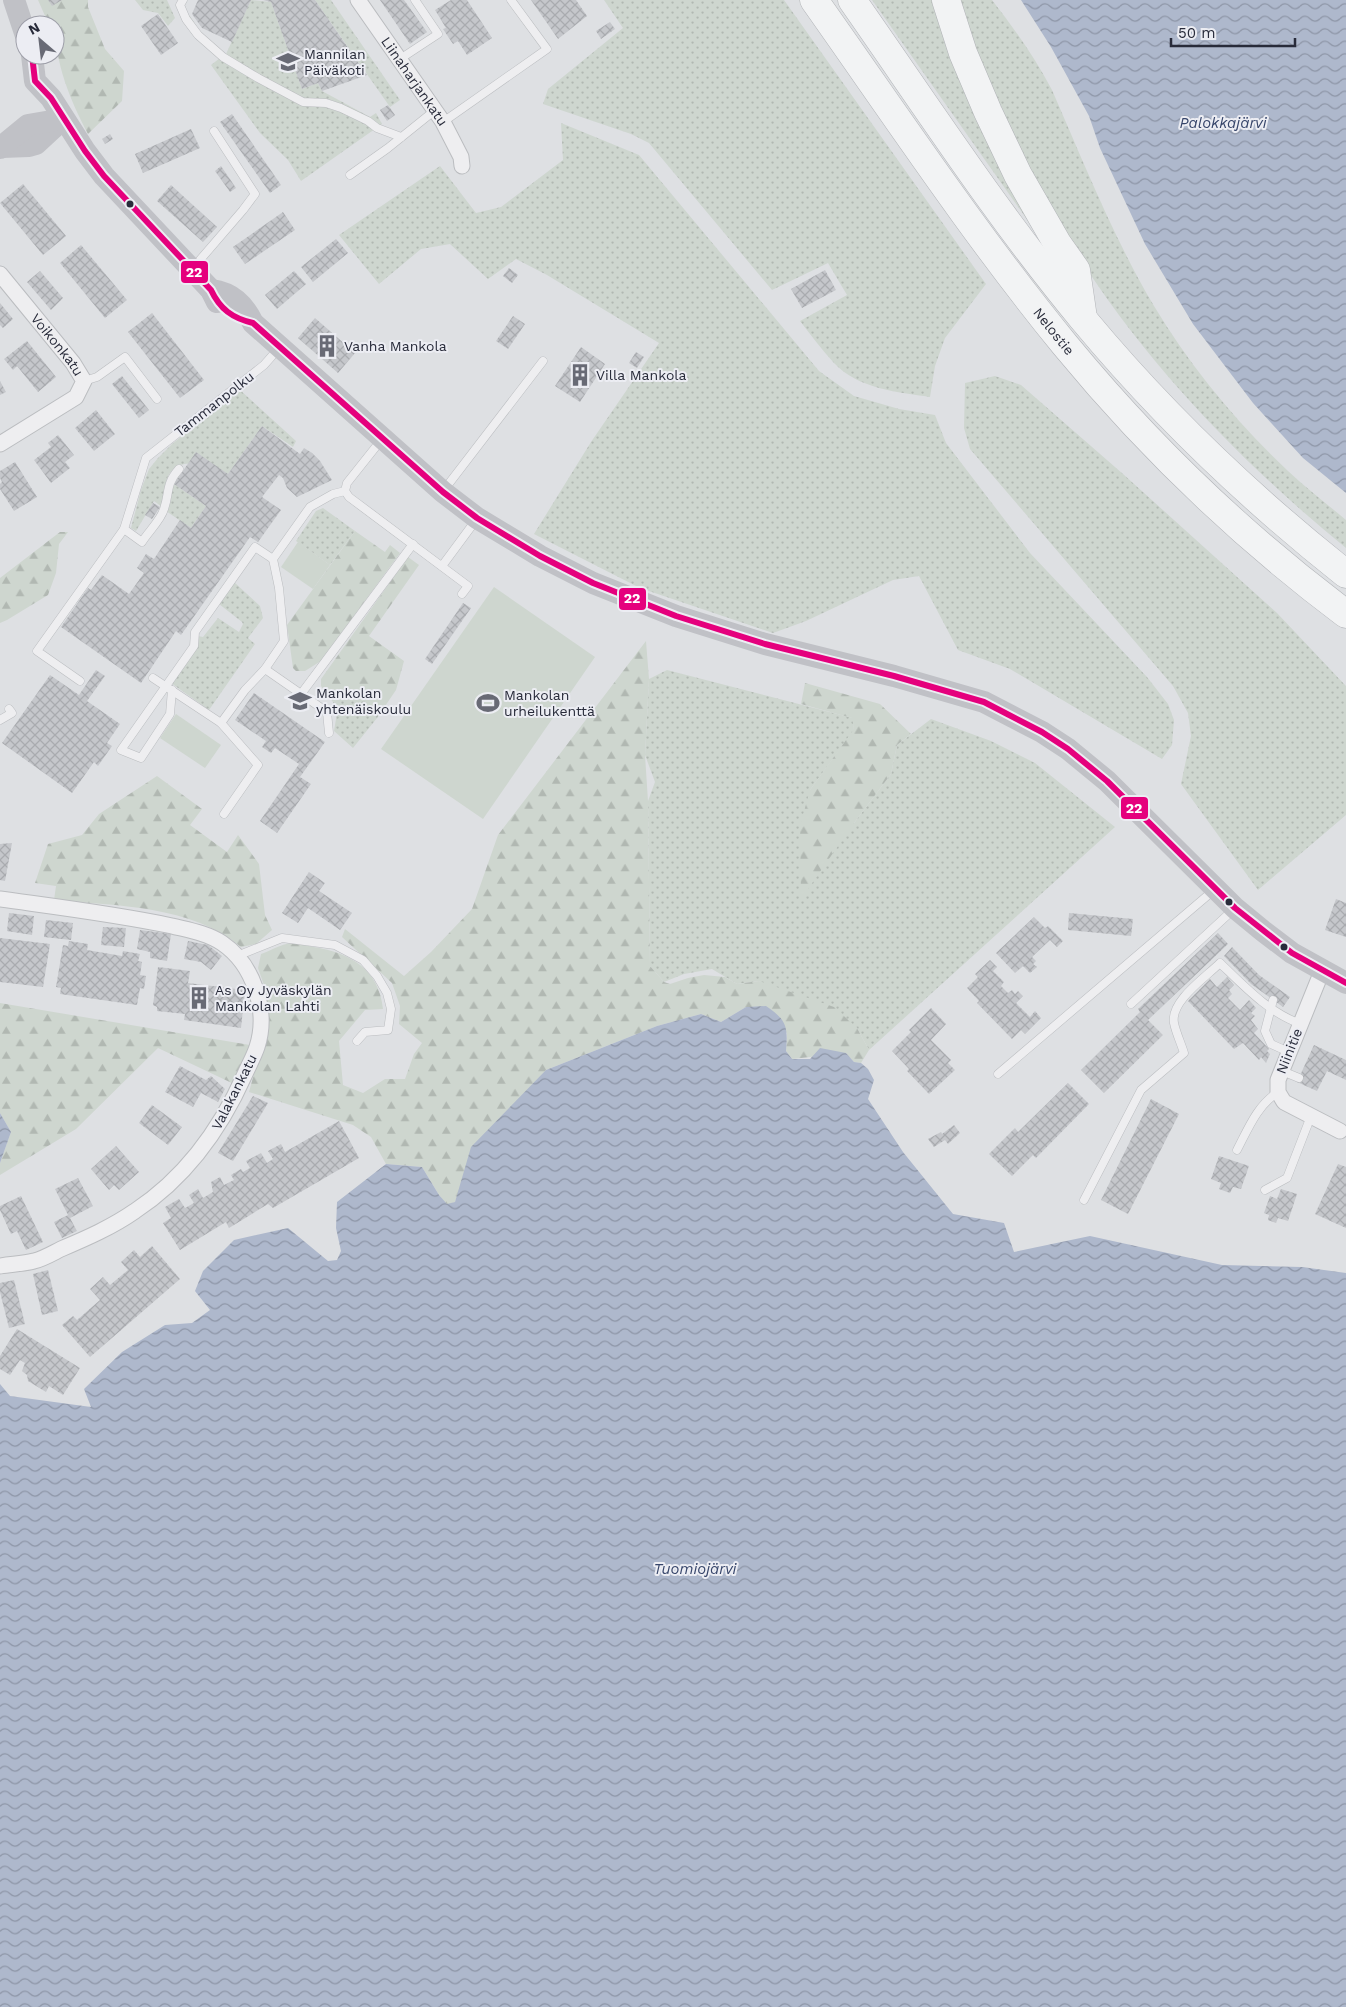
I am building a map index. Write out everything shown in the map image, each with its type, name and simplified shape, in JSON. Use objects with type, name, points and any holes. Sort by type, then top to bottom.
[{"type":"highway","name":"Nelostie","points":[[814,0],[980,235],[1066,346],[1132,421],[1204,494],[1293,574],[1346,614]]},
{"type":"highway","points":[[852,0],[995,203],[1084,319],[1156,401],[1207,453],[1346,574]]},
{"type":"highway","points":[[946,0],[963,54],[1018,175],[1057,243],[1076,270],[1084,319]]},
{"type":"main road","points":[[14,0],[19,15]]},
{"type":"main road","points":[[34,65],[35,81],[51,98],[104,176],[212,290],[217,303],[238,320],[253,323],[443,492],[477,518],[540,556],[593,583],[676,616],[765,644],[894,676],[984,702],[1042,732],[1068,749],[1114,788],[1235,908],[1292,953],[1346,983]]},
{"type":"main road","points":[[1,147],[28,125],[63,118]]},
{"type":"street","name":"Liinaharjankatu","points":[[358,0],[439,117],[461,156],[462,166]]},
{"type":"street","name":"Voikonkatu","points":[[0,274],[73,364],[84,381],[76,397],[0,444]]},
{"type":"street","name":"Valakankatu","points":[[0,899],[58,906],[153,922],[202,933],[221,942],[237,956],[256,988],[261,1018],[257,1046],[235,1095],[211,1137],[183,1170],[136,1211],[99,1232],[35,1261],[0,1266]]},
{"type":"street","name":"Niinitie","points":[[1322,971],[1278,1080],[1278,1092],[1284,1102],[1344,1133]]},
{"type":"lane","points":[[183,0],[180,5],[186,19],[198,35],[223,57],[280,91],[303,102],[326,104],[341,108],[378,128],[401,137]]},
{"type":"lane","points":[[400,59],[438,34],[415,0]]},
{"type":"lane","points":[[350,175],[401,137],[439,117],[546,49],[511,0]]},
{"type":"lane","points":[[191,269],[243,210],[254,194],[214,131]]},
{"type":"lane","name":"Tammanpolku","points":[[124,529],[146,458],[264,365],[280,347]]},
{"type":"lane","points":[[84,381],[97,376],[125,357],[157,399]]},
{"type":"lane","points":[[443,492],[543,361]]},
{"type":"lane","points":[[273,559],[310,507],[346,487],[382,438]]},
{"type":"lane","points":[[80,681],[37,651],[124,529],[142,542],[164,510],[167,488],[178,469]]},
{"type":"lane","points":[[346,487],[349,497],[468,586],[462,594]]},
{"type":"lane","points":[[442,566],[477,518]]},
{"type":"lane","points":[[301,694],[413,544]]},
{"type":"lane","points":[[172,690],[170,714],[142,758],[121,750],[194,646],[195,632],[255,547],[273,559],[279,588],[284,640],[265,669],[245,690],[221,723]]},
{"type":"lane","points":[[265,669],[326,712],[329,733]]},
{"type":"lane","points":[[153,678],[221,723],[258,765],[224,814]]},
{"type":"lane","points":[[0,720],[12,713],[9,709]]},
{"type":"lane","points":[[998,1074],[1216,889]]},
{"type":"lane","points":[[1131,1004],[1192,951],[1235,908]]},
{"type":"lane","points":[[237,956],[282,938],[335,945],[363,960],[377,976],[387,993],[391,1009],[388,1030],[365,1032],[357,1042]]},
{"type":"lane","points":[[1084,1200],[1141,1090],[1184,1053],[1174,1021],[1176,1009],[1182,999],[1220,963],[1247,989],[1273,1004],[1280,1014],[1300,1024]]},
{"type":"lane","points":[[1273,1004],[1265,1031],[1271,1044],[1289,1052]]},
{"type":"lane","points":[[1282,1070],[1299,1078]]},
{"type":"lane","points":[[1237,1150],[1257,1111],[1278,1092]]},
{"type":"lane","points":[[1265,1190],[1287,1178],[1311,1116]]},
{"type":"green space","points":[[38,0],[88,0],[88,7],[105,49],[124,71],[122,101],[88,134],[75,108],[61,65],[65,65],[65,15],[45,15]]},
{"type":"green space","points":[[135,0],[167,0],[175,18],[168,26],[158,13],[143,10]]},
{"type":"green space","points":[[251,0],[271,2],[302,89],[318,83],[322,91],[370,117],[376,113],[382,124],[301,181],[288,160],[260,133],[211,65],[220,58],[195,38],[182,21],[190,16],[201,33],[226,54]]},
{"type":"green space","points":[[315,0],[331,0],[400,100],[390,107]]},
{"type":"green space","points":[[604,0],[784,0],[986,284],[945,338],[935,366],[930,397],[879,388],[855,379],[834,363],[800,321],[847,295],[828,263],[772,290],[649,143],[631,134],[543,104],[548,89],[623,28]]},
{"type":"green space","points":[[872,0],[936,0],[1055,259]]},
{"type":"green space","points":[[954,0],[992,0],[1016,32],[1039,66],[1052,90],[1112,227],[1139,280],[1168,328],[1215,393],[1269,453],[1346,520],[1346,548],[1263,475],[1223,436],[1148,353],[1114,309],[1083,263],[1031,176]]},
{"type":"green space","points":[[561,123],[639,155],[819,371],[854,396],[899,409],[935,415],[946,443],[1030,553],[1147,677],[1168,704],[1174,720],[1172,745],[1162,759],[1010,669],[958,650],[919,576],[893,580],[806,621],[773,633],[640,588],[534,534],[591,442],[659,343],[547,275],[516,259],[488,279],[450,244],[421,249],[379,284],[339,235],[440,166],[476,213],[501,207],[563,160]]},
{"type":"green space","points":[[995,376],[1021,385],[1123,474],[1277,613],[1346,686],[1346,815],[1258,890],[1181,784],[1191,736],[1188,713],[1173,686],[970,449],[964,428],[965,383]]},
{"type":"green space","points":[[240,390],[296,441],[293,447],[262,426],[228,474],[198,464],[182,464],[175,467],[166,480],[162,507],[154,501],[136,531],[131,528],[141,490],[149,469],[172,444]]},
{"type":"green space","points":[[179,472],[181,473],[174,484],[206,506],[191,528],[166,511],[172,483]]},
{"type":"green space","points":[[323,508],[355,531],[330,565],[296,541],[316,511]]},
{"type":"green space","points":[[355,531],[385,552],[390,545],[400,553],[321,661],[305,671],[296,671],[293,668],[287,625]]},
{"type":"green space","points":[[60,532],[68,532],[59,544],[56,573],[48,595],[0,623],[0,578]]},
{"type":"green space","points":[[298,542],[330,565],[313,589],[281,567]]},
{"type":"green space","points":[[408,557],[419,565],[369,636],[404,661],[396,690],[377,718],[368,710],[356,689],[333,702],[321,686],[321,679]]},
{"type":"green space","points":[[234,582],[260,606],[263,618],[248,638],[255,644],[209,710],[171,683],[198,636],[203,637],[218,618],[239,632],[243,624],[242,622],[219,604]]},
{"type":"green space","name":"Mankolan urheilukenttä","points":[[494,587],[595,657],[483,819],[381,749]]},
{"type":"green space","points":[[646,641],[649,679],[645,755],[648,801],[650,966],[664,982],[670,984],[704,975],[725,977],[737,984],[759,981],[834,1007],[857,1028],[869,1050],[861,1063],[854,1062],[846,1053],[792,1059],[786,1051],[787,1033],[746,1007],[721,1022],[701,1014],[657,1026],[546,1070],[460,1188],[455,1202],[447,1205],[422,1167],[386,1164],[371,1137],[353,1125],[249,1092],[269,1019],[265,988],[258,968],[261,954],[291,943],[327,950],[351,959],[369,973],[376,983],[383,1009],[365,1010],[339,1041],[343,1085],[363,1093],[385,1079],[405,1079],[414,1054],[422,1043],[399,1024],[400,1006],[392,983],[342,937],[345,929],[404,976],[431,952],[472,909],[498,835]]},
{"type":"green space","points":[[667,670],[853,718],[854,730],[810,790],[854,823],[891,774],[897,745],[931,719],[991,741],[1035,763],[1115,827],[869,1050],[857,1028],[759,981],[737,984],[712,969],[684,974],[664,982],[650,966],[648,801],[655,782],[645,755],[649,679]]},
{"type":"green space","points":[[805,683],[880,704],[911,734],[897,745],[891,774],[801,899],[800,826],[810,790],[854,729],[852,718],[801,704]]},
{"type":"green space","points":[[356,689],[368,710],[377,718],[353,748],[334,731],[337,713],[333,702]]},
{"type":"green space","points":[[176,714],[221,745],[205,768],[160,738]]},
{"type":"green space","points":[[157,776],[202,809],[190,825],[227,852],[238,835],[259,864],[265,915],[272,930],[256,944],[241,947],[221,933],[176,915],[128,906],[54,900],[56,886],[35,883],[48,844],[82,835],[99,814]]},
{"type":"green space","points":[[0,1003],[250,1045],[236,1085],[158,1048],[76,1129],[0,1175],[0,1163],[11,1132],[0,1113]]},
{"type":"water","name":"Palokkajärvi","points":[[1021,0],[1346,0],[1346,493],[1303,458],[1253,403],[1193,324],[1145,244],[1100,148],[1089,116],[1051,47]]},
{"type":"water","name":"Tuomiojärvi","points":[[766,1006],[785,1025],[787,1036],[786,1051],[792,1059],[810,1059],[820,1048],[846,1053],[854,1062],[861,1063],[868,1069],[874,1080],[868,1099],[903,1152],[953,1214],[1004,1223],[1014,1252],[1090,1236],[1222,1265],[1302,1267],[1346,1273],[1346,2007],[0,2007],[0,1384],[10,1396],[91,1407],[84,1389],[122,1352],[165,1325],[192,1323],[210,1310],[195,1291],[203,1271],[234,1240],[288,1228],[328,1261],[337,1260],[341,1251],[336,1228],[337,1202],[386,1164],[422,1167],[439,1195],[447,1204],[455,1202],[471,1147],[546,1070],[657,1026],[701,1014],[721,1022],[746,1007]]},
{"type":"water","points":[[0,1113],[11,1132],[0,1163]]},
{"type":"building","points":[[48,0],[62,0],[52,6]]},
{"type":"building","points":[[198,0],[251,0],[232,42],[202,28],[192,14]]},
{"type":"building","name":"Mannilan Päiväkoti","points":[[263,0],[315,0],[367,75],[322,91],[318,83],[302,89],[271,2]]},
{"type":"building","points":[[380,0],[404,0],[427,32],[410,44]]},
{"type":"building","points":[[451,0],[467,0],[492,38],[467,55],[458,41],[453,44],[443,29],[446,28],[435,10]]},
{"type":"building","points":[[531,0],[576,0],[587,16],[558,39]]},
{"type":"building","points":[[158,14],[178,43],[161,55],[141,26]]},
{"type":"building","points":[[610,22],[615,29],[601,39],[596,31]]},
{"type":"building","points":[[388,105],[395,115],[387,121],[380,110]]},
{"type":"building","points":[[232,114],[281,185],[270,193],[220,122]]},
{"type":"building","points":[[191,129],[200,148],[143,173],[135,154]]},
{"type":"building","points":[[110,134],[113,139],[105,144],[102,139]]},
{"type":"building","points":[[221,166],[236,188],[230,192],[215,171]]},
{"type":"building","points":[[23,184],[66,236],[43,255],[0,203]]},
{"type":"building","points":[[171,185],[217,227],[203,242],[157,201]]},
{"type":"building","points":[[283,212],[295,230],[245,264],[233,247]]},
{"type":"building","points":[[336,239],[348,253],[313,282],[301,267]]},
{"type":"building","points":[[81,245],[127,300],[105,318],[60,263]]},
{"type":"building","points":[[509,268],[518,275],[512,283],[503,276]]},
{"type":"building","points":[[825,270],[836,290],[802,308],[791,289]]},
{"type":"building","points":[[40,271],[63,298],[51,310],[27,282]]},
{"type":"building","points":[[294,271],[306,284],[277,309],[265,295]]},
{"type":"building","points":[[0,303],[13,319],[3,328],[0,325]]},
{"type":"building","points":[[152,313],[204,380],[180,398],[128,332]]},
{"type":"building","points":[[513,316],[525,324],[508,349],[496,341]]},
{"type":"building","name":"Vanha Mankola","points":[[315,318],[355,353],[338,373],[298,338]]},
{"type":"building","points":[[27,341],[56,377],[38,392],[17,366],[13,370],[4,359]]},
{"type":"building","name":"Villa Mankola","points":[[581,347],[605,364],[580,402],[555,386]]},
{"type":"building","points":[[636,352],[644,357],[637,368],[629,363]]},
{"type":"building","points":[[122,376],[149,410],[139,418],[112,384]]},
{"type":"building","points":[[0,381],[6,392],[0,395]]},
{"type":"building","points":[[96,410],[115,434],[94,451],[75,428]]},
{"type":"building","points":[[262,426],[300,454],[304,448],[312,453],[320,461],[332,480],[297,497],[287,488],[283,478],[279,475],[262,497],[281,510],[258,542],[250,537],[181,635],[176,631],[141,683],[61,627],[88,588],[91,590],[102,575],[129,594],[144,573],[137,568],[146,554],[154,559],[180,520],[191,528],[206,506],[174,484],[196,452],[228,474]]},
{"type":"building","points":[[58,435],[74,455],[65,462],[70,468],[51,483],[34,460],[51,447],[48,443]]},
{"type":"building","points":[[15,462],[37,497],[14,511],[0,489],[2,482],[0,471]]},
{"type":"building","points":[[153,503],[160,507],[152,519],[145,515]]},
{"type":"building","points":[[463,603],[471,608],[432,664],[425,659]]},
{"type":"building","points":[[96,670],[105,676],[87,701],[120,724],[107,743],[112,746],[98,766],[94,762],[72,793],[2,743],[50,675],[79,695]]},
{"type":"building","points":[[254,693],[325,742],[300,777],[311,784],[277,833],[260,821],[299,764],[275,748],[271,753],[262,747],[266,741],[235,720]]},
{"type":"building","points":[[12,843],[5,881],[0,880],[0,844]]},
{"type":"building","points":[[309,872],[325,883],[319,891],[352,913],[340,930],[308,908],[298,923],[282,913]]},
{"type":"building","points":[[1336,899],[1346,903],[1346,937],[1325,930]]},
{"type":"building","points":[[9,913],[34,916],[32,935],[7,931]]},
{"type":"building","points":[[1069,913],[1133,919],[1131,936],[1068,930]]},
{"type":"building","points":[[1034,917],[1045,928],[1048,926],[1063,941],[1057,947],[1050,940],[1032,957],[1036,961],[1033,964],[1037,967],[1030,973],[1023,966],[1015,973],[996,953]]},
{"type":"building","points":[[46,920],[73,923],[71,940],[44,937]]},
{"type":"building","points":[[103,927],[126,928],[124,947],[101,945]]},
{"type":"building","points":[[140,930],[171,934],[167,961],[150,958],[150,952],[137,949]]},
{"type":"building","points":[[1218,933],[1228,944],[1148,1020],[1163,1035],[1104,1093],[1081,1070],[1140,1012],[1138,1009]]},
{"type":"building","points":[[0,938],[50,944],[43,987],[0,982]]},
{"type":"building","points":[[69,941],[88,944],[87,950],[122,956],[123,951],[140,954],[138,961],[142,962],[140,975],[146,976],[144,989],[140,988],[137,1005],[60,994],[61,988],[56,987],[63,945],[68,946]]},
{"type":"building","points":[[188,941],[208,945],[222,956],[211,970],[201,962],[184,959]]},
{"type":"building","points":[[1232,947],[1259,975],[1290,997],[1283,1007],[1251,984],[1224,956]]},
{"type":"building","points":[[990,960],[997,967],[993,971],[1004,982],[1001,986],[1008,993],[1012,990],[1015,994],[1018,991],[1023,996],[1016,1003],[1030,1017],[1035,1011],[1041,1018],[1025,1034],[1021,1030],[1012,1039],[977,1003],[979,1001],[967,988],[978,977],[975,974]]},
{"type":"building","name":"As Oy Jyväskylän Mankolan Lahti","points":[[158,967],[190,971],[188,983],[245,990],[241,1028],[184,1020],[185,1014],[157,1011],[157,1007],[153,1005]]},
{"type":"building","points":[[1227,977],[1234,985],[1229,990],[1232,994],[1228,998],[1240,1010],[1249,1000],[1256,1008],[1251,1013],[1255,1016],[1251,1020],[1258,1029],[1254,1033],[1269,1049],[1267,1051],[1270,1054],[1266,1063],[1261,1057],[1259,1060],[1243,1043],[1234,1049],[1188,1001],[1210,979],[1217,987]]},
{"type":"building","points":[[931,1008],[946,1024],[931,1040],[951,1060],[948,1063],[955,1070],[929,1094],[907,1071],[909,1069],[892,1051],[911,1032],[909,1030]]},
{"type":"building","points":[[1314,1045],[1346,1060],[1346,1080],[1327,1071],[1317,1091],[1297,1082]]},
{"type":"building","points":[[180,1066],[206,1080],[211,1076],[225,1089],[218,1102],[201,1093],[193,1107],[165,1092]]},
{"type":"building","points":[[1068,1083],[1089,1104],[1036,1158],[1033,1155],[1012,1176],[989,1154],[1015,1128],[1018,1132]]},
{"type":"building","points":[[253,1096],[268,1103],[233,1161],[218,1153]]},
{"type":"building","points":[[1151,1099],[1179,1114],[1128,1214],[1101,1200]]},
{"type":"building","points":[[152,1105],[182,1127],[168,1145],[139,1123]]},
{"type":"building","points":[[339,1121],[359,1158],[273,1208],[268,1204],[229,1228],[226,1222],[180,1250],[163,1223],[171,1218],[165,1207],[179,1199],[185,1208],[194,1203],[189,1195],[198,1189],[203,1198],[213,1192],[211,1182],[220,1177],[224,1185],[234,1180],[231,1175],[241,1169],[243,1172],[250,1168],[246,1161],[261,1153],[267,1163],[273,1159],[268,1151],[281,1144],[285,1152]]},
{"type":"building","points":[[954,1125],[960,1133],[948,1144],[945,1140],[934,1147],[928,1139],[941,1132],[942,1134]]},
{"type":"building","points":[[116,1146],[139,1172],[119,1190],[114,1185],[109,1190],[91,1169]]},
{"type":"building","points":[[1219,1156],[1249,1166],[1241,1189],[1233,1187],[1230,1193],[1219,1189],[1221,1183],[1211,1179]]},
{"type":"building","points":[[1338,1164],[1346,1167],[1346,1228],[1315,1214]]},
{"type":"building","points":[[78,1178],[93,1206],[70,1218],[77,1231],[62,1238],[54,1222],[68,1215],[55,1189]]},
{"type":"building","points":[[1281,1189],[1297,1194],[1288,1221],[1278,1218],[1276,1223],[1268,1220],[1269,1215],[1264,1213],[1270,1196],[1277,1199]]},
{"type":"building","points":[[21,1196],[43,1242],[26,1250],[17,1231],[11,1234],[0,1210],[0,1206]]},
{"type":"building","points":[[152,1246],[180,1279],[90,1357],[62,1325],[73,1316],[77,1320],[100,1300],[90,1289],[103,1277],[110,1285],[128,1270],[121,1262],[134,1250],[140,1257]]},
{"type":"building","points":[[48,1270],[58,1311],[42,1315],[33,1274]]},
{"type":"building","points":[[14,1280],[25,1324],[9,1328],[0,1292],[0,1283]]},
{"type":"building","points":[[17,1329],[80,1368],[63,1395],[49,1386],[46,1392],[28,1381],[27,1375],[22,1371],[25,1363],[20,1360],[10,1375],[0,1369],[0,1356]]},
{"type":"transit line","name":"22","points":[[33,65],[35,81],[51,98],[85,151],[104,176],[211,290],[218,302],[228,312],[253,323],[443,492],[477,518],[540,556],[593,583],[676,616],[765,644],[894,676],[984,702],[1042,732],[1068,749],[1107,781],[1235,908],[1292,953],[1346,983]]},
{"type":"place","name":"Mannilan Päiväkoti","points":[[288,62]]},
{"type":"place","name":"Vanha Mankola","points":[[327,346]]},
{"type":"place","name":"Villa Mankola","points":[[580,375]]},
{"type":"place","name":"Mankolan yhtenäiskoulu","points":[[300,701]]},
{"type":"place","name":"Mankolan urheilukenttä","points":[[488,703]]},
{"type":"place","name":"As Oy Jyväskylän Mankolan Lahti","points":[[199,998]]}]
